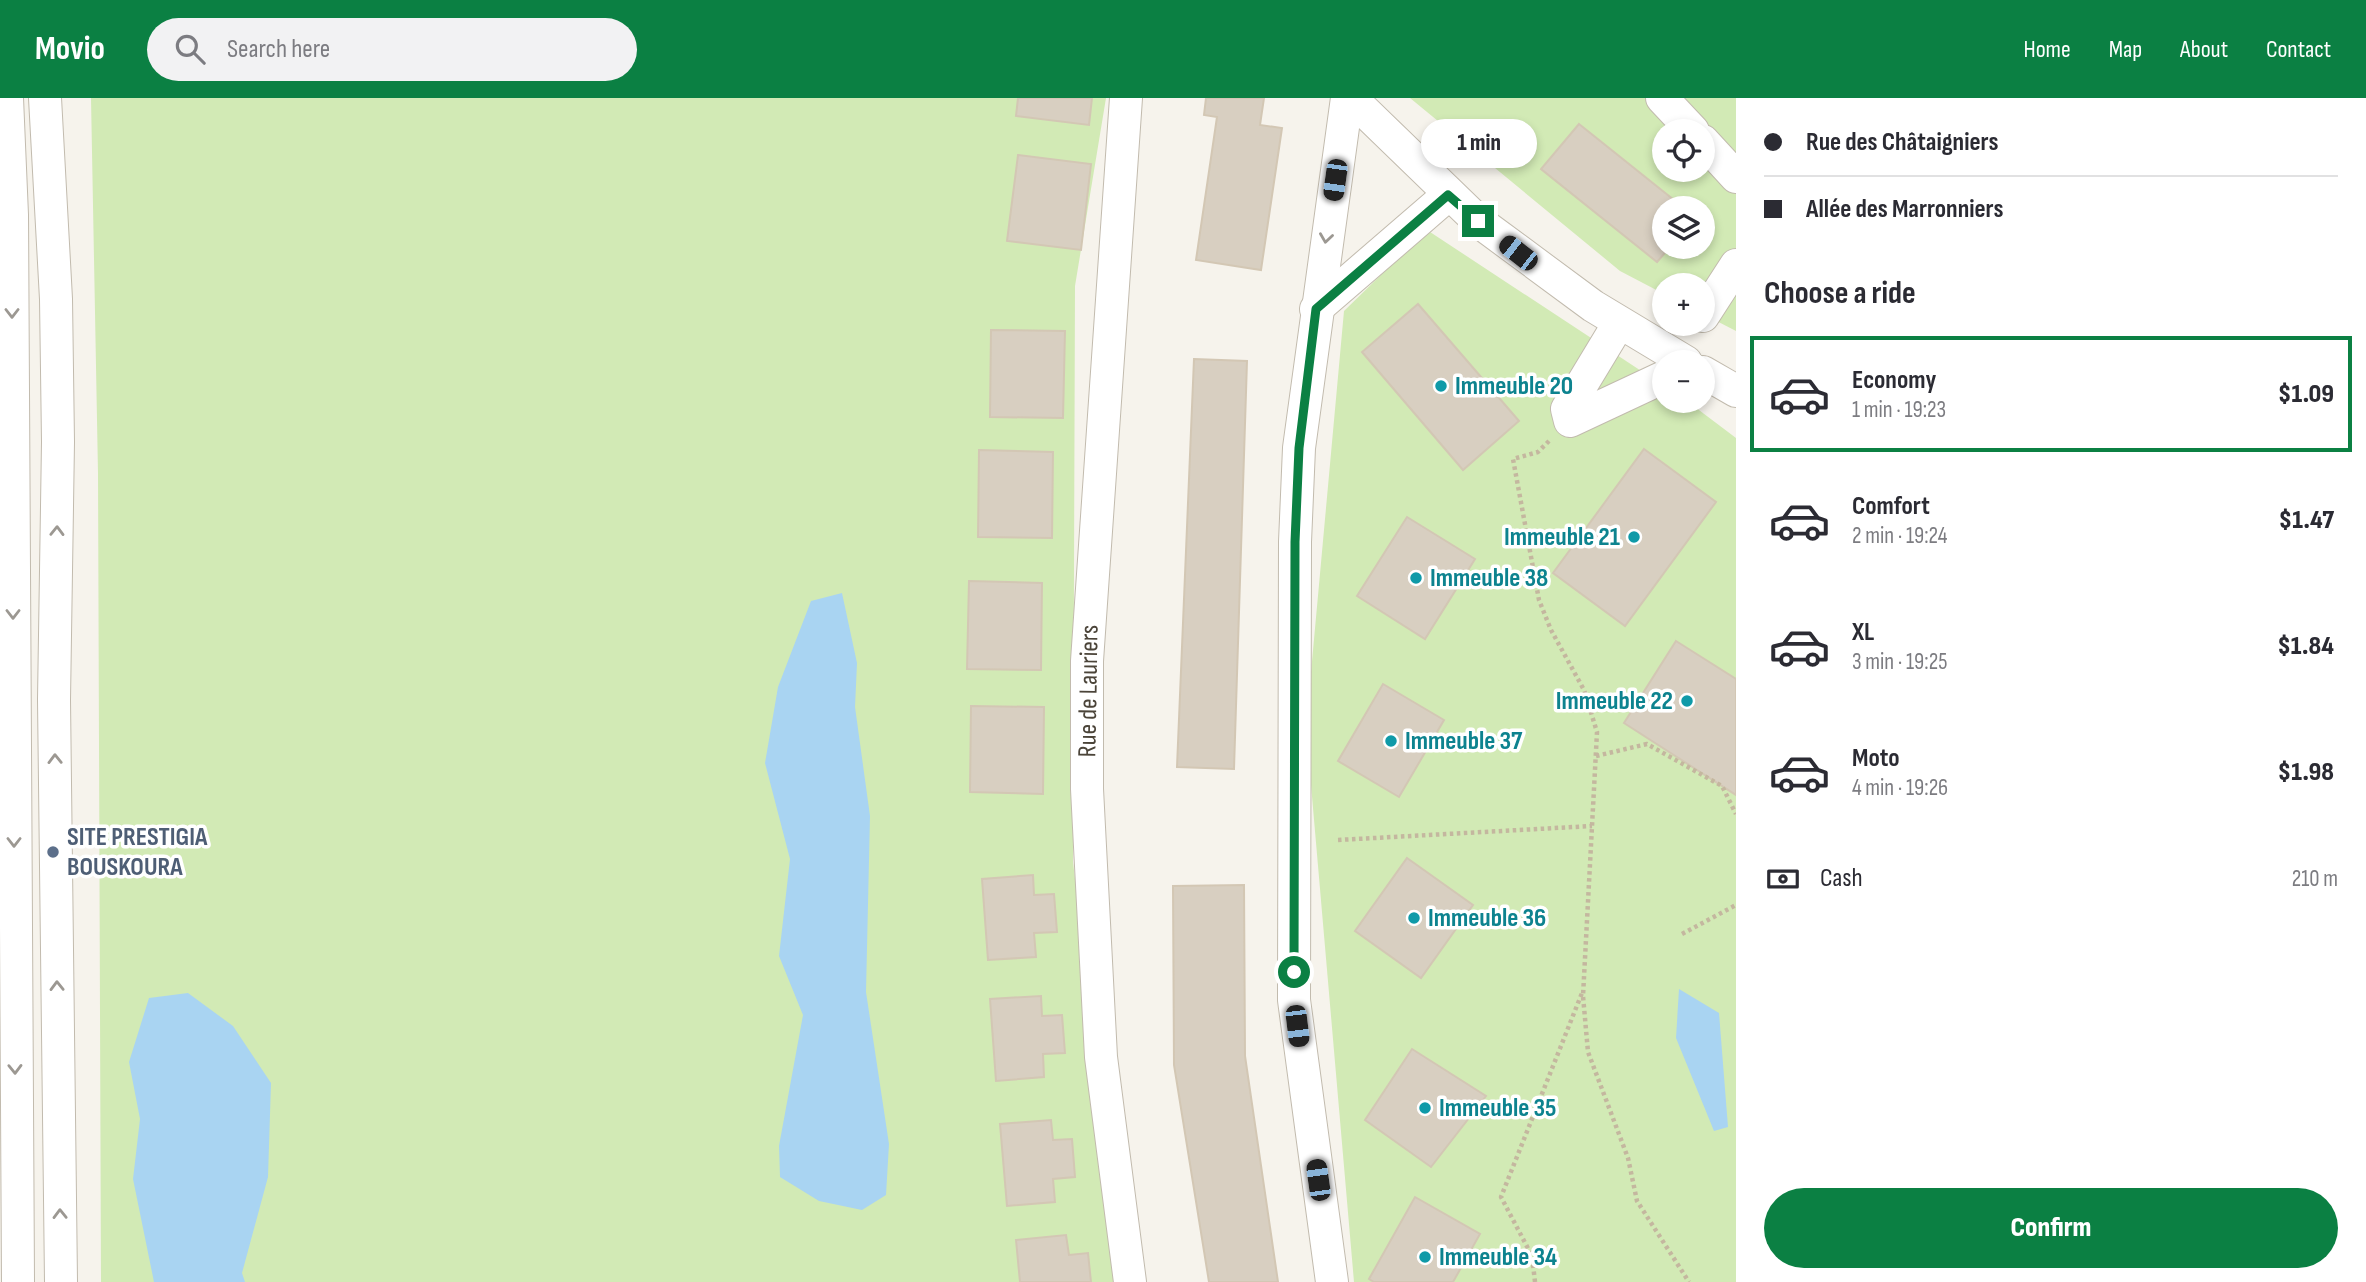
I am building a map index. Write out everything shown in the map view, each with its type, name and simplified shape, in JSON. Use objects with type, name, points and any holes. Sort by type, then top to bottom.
[{"type":"street","points":[[7,98],[12,215],[18,1282]]},
{"type":"street","points":[[45,98],[56,299],[54,700],[61,1282]]},
{"type":"street","name":"Rue de Lauriers","points":[[1126,98],[1087,661],[1087,789],[1101,1058],[1130,1282]]},
{"type":"street","points":[[1349,98],[1448,195],[1518,253],[1658,350]]},
{"type":"street","points":[[1332,1282],[1294,1000],[1295,542],[1299,448],[1316,309],[1349,98]]},
{"type":"street","points":[[1662,98],[1682,119]]},
{"type":"street","points":[[1715,154],[1736,177]]},
{"type":"street","points":[[1316,309],[1448,195]]},
{"type":"street","points":[[1715,297],[1736,265]]},
{"type":"street","points":[[1619,323],[1567,409],[1570,421],[1652,381]]},
{"type":"street","points":[[1715,382],[1736,391]]},
{"type":"path","points":[[1570,421],[1538,452],[1513,459],[1539,600],[1551,630],[1592,708],[1597,732],[1584,989],[1588,1052],[1628,1158],[1637,1201],[1689,1282]]},
{"type":"path","points":[[1596,756],[1647,744],[1722,786],[1736,814]]},
{"type":"path","points":[[1338,841],[1592,826]]},
{"type":"path","points":[[1682,934],[1736,905]]},
{"type":"path","points":[[1535,1282],[1532,1256],[1501,1197],[1584,989]]},
{"type":"green space","points":[[91,98],[1106,98],[1075,286],[1073,862],[1123,1282],[101,1282],[98,473]]},
{"type":"green space","points":[[1410,98],[1736,98],[1736,331],[1715,320],[1715,273],[1652,273],[1652,288],[1620,271]]},
{"type":"green space","points":[[1427,230],[1652,378],[1652,413],[1703,413],[1736,438],[1736,1282],[1354,1282],[1306,727],[1344,311]]},
{"type":"water","points":[[842,593],[857,663],[855,707],[870,816],[866,992],[889,1144],[886,1195],[862,1210],[819,1201],[780,1177],[779,1146],[803,1015],[779,956],[790,859],[765,763],[778,687],[811,601]]},
{"type":"water","points":[[1679,989],[1719,1013],[1728,1127],[1714,1131],[1676,1038]]},
{"type":"water","points":[[188,993],[233,1026],[271,1083],[268,1177],[242,1273],[245,1282],[154,1282],[133,1179],[140,1119],[129,1062],[149,998]]},
{"type":"building","points":[[1018,98],[1092,98],[1089,125],[1016,116]]},
{"type":"building","points":[[1206,98],[1264,98],[1260,125],[1282,128],[1261,270],[1196,260],[1217,117],[1204,115]]},
{"type":"building","points":[[1579,124],[1669,196],[1652,196],[1652,258],[1541,169]]},
{"type":"building","points":[[1018,155],[1091,164],[1081,250],[1007,241]]},
{"type":"building","name":"Immeuble 20","points":[[1418,304],[1519,421],[1463,470],[1362,352]]},
{"type":"building","points":[[991,330],[1065,331],[1063,418],[990,417]]},
{"type":"building","points":[[1194,359],[1247,361],[1234,769],[1177,767]]},
{"type":"building","name":"Immeuble 21","points":[[1644,449],[1716,502],[1625,626],[1553,573]]},
{"type":"building","points":[[979,450],[1053,452],[1052,538],[978,537]]},
{"type":"building","name":"Immeuble 38","points":[[1407,517],[1475,559],[1425,639],[1357,596]]},
{"type":"building","points":[[969,581],[1042,583],[1041,670],[967,669]]},
{"type":"building","name":"Immeuble 22","points":[[1676,641],[1736,679],[1736,795],[1624,723]]},
{"type":"building","name":"Immeuble 37","points":[[1383,684],[1444,720],[1399,797],[1338,761]]},
{"type":"building","points":[[971,706],[1044,707],[1043,794],[970,792]]},
{"type":"building","name":"Immeuble 36","points":[[1407,858],[1473,905],[1421,978],[1355,931]]},
{"type":"building","points":[[1033,875],[1034,895],[1054,894],[1057,932],[1034,933],[1036,957],[988,960],[982,879]]},
{"type":"building","points":[[1244,885],[1245,1056],[1278,1282],[1209,1282],[1174,1065],[1173,886]]},
{"type":"building","points":[[1041,996],[1042,1016],[1062,1015],[1065,1053],[1043,1054],[1044,1077],[996,1081],[990,999]]},
{"type":"building","name":"Immeuble 35","points":[[1412,1049],[1486,1096],[1431,1167],[1365,1120]]},
{"type":"building","points":[[1051,1120],[1053,1140],[1072,1139],[1075,1177],[1053,1179],[1055,1202],[1007,1206],[1000,1124]]},
{"type":"building","name":"Immeuble 34","points":[[1415,1197],[1480,1234],[1453,1282],[1374,1282],[1369,1279]]},
{"type":"building","points":[[1066,1235],[1069,1255],[1088,1253],[1091,1282],[1020,1282],[1016,1240]]},
{"type":"place","name":"Immeuble 20","points":[[1441,386]]},
{"type":"place","name":"Immeuble 21","points":[[1634,537]]},
{"type":"place","name":"Immeuble 38","points":[[1416,578]]},
{"type":"place","name":"Immeuble 22","points":[[1687,701]]},
{"type":"place","name":"Immeuble 37","points":[[1391,741]]},
{"type":"place","name":"SITE PRESTIGIA BOUSKOURA","points":[[53,852]]},
{"type":"place","name":"Immeuble 36","points":[[1414,918]]},
{"type":"place","name":"Immeuble 35","points":[[1425,1108]]},
{"type":"place","name":"Immeuble 34","points":[[1425,1257]]},
{"type":"route","points":[[1294,972],[1295,542],[1299,448],[1316,309],[1448,195],[1478,221]]}]
